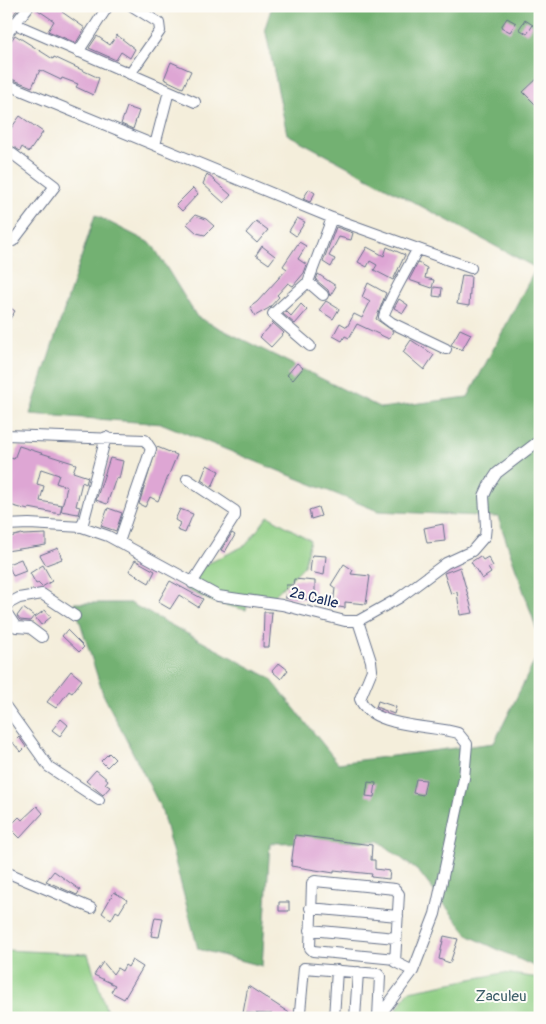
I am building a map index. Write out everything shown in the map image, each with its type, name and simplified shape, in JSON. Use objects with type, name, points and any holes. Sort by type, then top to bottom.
[{"type":"street","points":[[6,36],[10,22],[29,6]]},
{"type":"street","points":[[78,52],[108,6]]},
{"type":"street","points":[[130,74],[160,32],[158,23],[132,6]]},
{"type":"street","points":[[10,22],[195,102]]},
{"type":"street","points":[[6,84],[332,218],[471,268]]},
{"type":"street","points":[[154,145],[169,91]]},
{"type":"street","points":[[6,149],[55,186],[13,241]]},
{"type":"street","points":[[310,346],[274,314],[308,282],[332,218]]},
{"type":"street","points":[[417,250],[398,289],[385,310],[384,317],[392,323],[446,349]]},
{"type":"street","points":[[308,282],[323,295]]},
{"type":"street","points":[[6,435],[106,437],[145,440],[150,450],[119,542]]},
{"type":"street","points":[[82,527],[106,437]]},
{"type":"street","points":[[378,1018],[413,972],[435,914],[464,778],[467,744],[458,733],[398,723],[370,713],[363,706],[360,699],[372,670],[371,661],[358,621],[399,598],[446,563],[472,551],[485,536],[484,496],[489,484],[497,474],[540,440]]},
{"type":"street","points":[[187,479],[235,511],[235,516],[192,583]]},
{"type":"street","name":"2a Calle","points":[[6,525],[29,524],[82,527],[119,542],[218,596],[282,605],[345,621],[358,621]]},
{"type":"street","points":[[6,605],[19,598],[42,594],[75,616]]},
{"type":"street","points":[[6,612],[16,627],[30,628],[42,637]]},
{"type":"street","points":[[6,706],[49,766],[99,800]]},
{"type":"street","points":[[6,872],[91,908]]},
{"type":"street","points":[[317,1018],[303,1017],[300,1012],[304,968],[310,948],[310,885],[315,881],[392,887],[399,894],[395,959],[398,965],[413,972]]},
{"type":"street","points":[[310,908],[398,916]]},
{"type":"street","points":[[310,930],[396,938]]},
{"type":"street","points":[[310,948],[316,952],[395,959]]},
{"type":"street","points":[[304,968],[378,974],[380,976],[378,1018]]},
{"type":"street","points":[[334,1018],[337,970]]},
{"type":"street","points":[[355,1018],[358,972]]},
{"type":"green space","points":[[272,6],[540,6],[540,639],[498,517],[378,511],[163,424],[30,414],[95,215],[152,244],[197,317],[381,408],[468,397],[536,268],[287,134],[265,28]]},
{"type":"green space","points":[[268,516],[310,540],[304,566],[274,596],[250,592],[246,610],[216,603],[185,589],[199,568],[246,545]]},
{"type":"green space","points":[[74,603],[130,603],[270,678],[338,763],[494,743],[540,650],[540,969],[469,936],[419,872],[379,841],[270,843],[262,966],[198,949],[161,808],[103,694]]},
{"type":"green space","points":[[6,950],[88,954],[109,1018],[6,1018]]},
{"type":"green space","name":"Zaculeu","points":[[503,973],[540,978],[540,1018],[391,1018],[409,991]]},
{"type":"building","points":[[6,6],[20,6],[13,15],[6,11]]},
{"type":"building","points":[[36,6],[66,6],[62,12],[85,28],[76,43],[48,31],[54,21],[35,8]]},
{"type":"building","points":[[507,18],[516,23],[510,32],[501,27]]},
{"type":"building","points":[[525,20],[533,25],[527,34],[519,29]]},
{"type":"building","points":[[15,35],[53,59],[54,57],[99,78],[93,95],[76,87],[78,84],[62,78],[61,80],[40,70],[32,87],[6,77],[6,48]]},
{"type":"building","points":[[117,35],[135,49],[130,58],[121,52],[116,60],[89,48],[97,36],[110,45]]},
{"type":"building","points":[[171,62],[191,71],[183,88],[164,79]]},
{"type":"building","points":[[540,76],[540,109],[523,92]]},
{"type":"building","points":[[127,107],[139,111],[133,129],[121,124]]},
{"type":"building","points":[[20,116],[43,132],[29,152],[22,147],[20,151],[6,142],[6,135]]},
{"type":"building","points":[[207,174],[231,195],[224,203],[203,184]]},
{"type":"building","points":[[193,188],[198,194],[182,211],[176,205]]},
{"type":"building","points":[[309,189],[315,193],[310,202],[303,199]]},
{"type":"building","points":[[195,215],[206,219],[214,226],[205,235],[197,233],[187,224]]},
{"type":"building","points":[[297,218],[305,222],[296,236],[289,231]]},
{"type":"building","points":[[256,221],[268,230],[257,243],[246,233]]},
{"type":"building","points":[[336,227],[353,233],[351,240],[339,237],[329,256],[335,259],[331,267],[323,262]]},
{"type":"building","points":[[299,242],[306,246],[298,259],[307,265],[304,273],[293,286],[288,283],[269,308],[255,316],[250,307],[257,302],[287,269],[283,266]]},
{"type":"building","points":[[262,246],[275,256],[269,264],[256,255]]},
{"type":"building","points":[[367,247],[384,256],[387,247],[405,255],[393,280],[374,270],[377,265],[370,261],[367,267],[358,262]]},
{"type":"building","points":[[418,263],[427,268],[425,278],[434,280],[432,288],[409,280]]},
{"type":"building","points":[[318,274],[336,286],[330,296],[328,290],[316,280]]},
{"type":"building","points":[[462,275],[471,276],[469,306],[457,304]]},
{"type":"building","points":[[368,283],[386,293],[376,319],[393,331],[389,339],[357,324],[349,338],[345,336],[342,341],[333,336],[340,323],[347,327],[354,314],[362,318],[370,302],[362,297]]},
{"type":"building","points":[[434,287],[442,288],[441,297],[433,296]]},
{"type":"building","points":[[399,299],[408,305],[403,313],[394,308]]},
{"type":"building","points":[[326,301],[339,309],[333,319],[319,310]]},
{"type":"building","points":[[301,304],[307,310],[295,324],[283,314],[286,311],[291,316]]},
{"type":"building","points":[[6,305],[15,311],[6,325]]},
{"type":"building","points":[[273,323],[284,333],[271,347],[260,337]]},
{"type":"building","points":[[460,329],[471,334],[462,350],[451,345]]},
{"type":"building","points":[[411,340],[434,355],[424,370],[403,352]]},
{"type":"building","points":[[297,363],[303,368],[293,380],[287,375]]},
{"type":"building","points":[[19,446],[76,464],[73,472],[88,477],[86,484],[82,482],[76,506],[80,507],[78,514],[61,511],[67,487],[56,483],[59,475],[41,469],[37,484],[44,486],[40,501],[62,505],[60,514],[29,508],[28,510],[6,504],[6,457],[14,459]]},
{"type":"building","points":[[157,447],[177,455],[158,501],[150,497],[145,507],[139,504]]},
{"type":"building","points":[[110,458],[123,461],[119,479],[116,478],[107,504],[96,500]]},
{"type":"building","points":[[207,465],[219,471],[212,487],[201,480]]},
{"type":"building","points":[[318,507],[321,516],[311,519],[309,510]]},
{"type":"building","points":[[108,508],[122,513],[116,531],[101,526]]},
{"type":"building","points":[[180,509],[193,514],[185,533],[177,530],[180,523],[175,520]]},
{"type":"building","points":[[443,524],[445,541],[427,543],[424,528]]},
{"type":"building","points":[[232,533],[235,535],[225,552],[221,550]]},
{"type":"building","points":[[22,534],[46,534],[46,545],[6,551],[6,538]]},
{"type":"building","points":[[58,548],[62,559],[46,565],[40,555]]},
{"type":"building","points":[[312,555],[326,556],[324,575],[310,572]]},
{"type":"building","points":[[480,556],[483,560],[488,557],[493,566],[488,568],[491,573],[482,579],[471,562]]},
{"type":"building","points":[[21,559],[26,571],[13,576],[8,564]]},
{"type":"building","points":[[135,560],[155,571],[149,583],[129,571]]},
{"type":"building","points":[[344,564],[353,570],[351,574],[370,576],[366,604],[345,602],[345,608],[333,606],[335,588],[331,585]]},
{"type":"building","points":[[43,565],[52,581],[42,587],[38,583],[36,584],[30,573]]},
{"type":"building","points":[[460,567],[473,613],[460,615],[457,592],[451,594],[444,573]]},
{"type":"building","points":[[294,579],[315,581],[315,600],[285,598],[286,585],[293,585]]},
{"type":"building","points":[[170,581],[203,599],[198,607],[179,595],[170,609],[158,602]]},
{"type":"building","points":[[23,608],[34,616],[30,621],[20,620],[17,616]]},
{"type":"building","points":[[45,610],[51,617],[41,625],[35,617]]},
{"type":"building","points":[[264,612],[272,612],[269,647],[263,647]]},
{"type":"building","points":[[67,630],[84,647],[79,652],[62,636]]},
{"type":"building","points":[[279,663],[288,670],[281,679],[272,671]]},
{"type":"building","points":[[71,671],[82,680],[72,693],[69,691],[56,708],[47,702]]},
{"type":"building","points":[[378,701],[396,707],[394,714],[376,707]]},
{"type":"building","points":[[61,719],[68,725],[60,736],[52,730]]},
{"type":"building","points":[[19,737],[26,747],[21,752],[13,743]]},
{"type":"building","points":[[109,753],[115,759],[107,767],[101,761]]},
{"type":"building","points":[[96,770],[108,780],[105,784],[110,787],[103,795],[86,781]]},
{"type":"building","points":[[416,779],[426,780],[423,795],[413,793]]},
{"type":"building","points":[[368,782],[376,783],[374,797],[366,796]]},
{"type":"building","points":[[37,806],[43,813],[20,838],[9,827],[19,817],[22,820]]},
{"type":"building","points":[[295,835],[372,845],[371,860],[375,860],[375,869],[390,871],[389,879],[371,877],[372,874],[334,870],[334,873],[291,866]]},
{"type":"building","points":[[54,871],[80,890],[77,895],[46,881]]},
{"type":"building","points":[[114,892],[127,900],[119,913],[116,911],[111,920],[102,913]]},
{"type":"building","points":[[279,902],[289,902],[289,911],[279,911]]},
{"type":"building","points":[[155,917],[163,918],[159,937],[151,936]]},
{"type":"building","points":[[444,936],[458,939],[450,963],[439,959]]},
{"type":"building","points":[[132,960],[143,967],[124,999],[111,992],[115,985],[94,975],[103,962],[113,974],[117,968],[122,971],[125,965],[128,967]]},
{"type":"building","points":[[248,986],[295,1018],[272,1016],[272,1014],[243,1013]]}]
